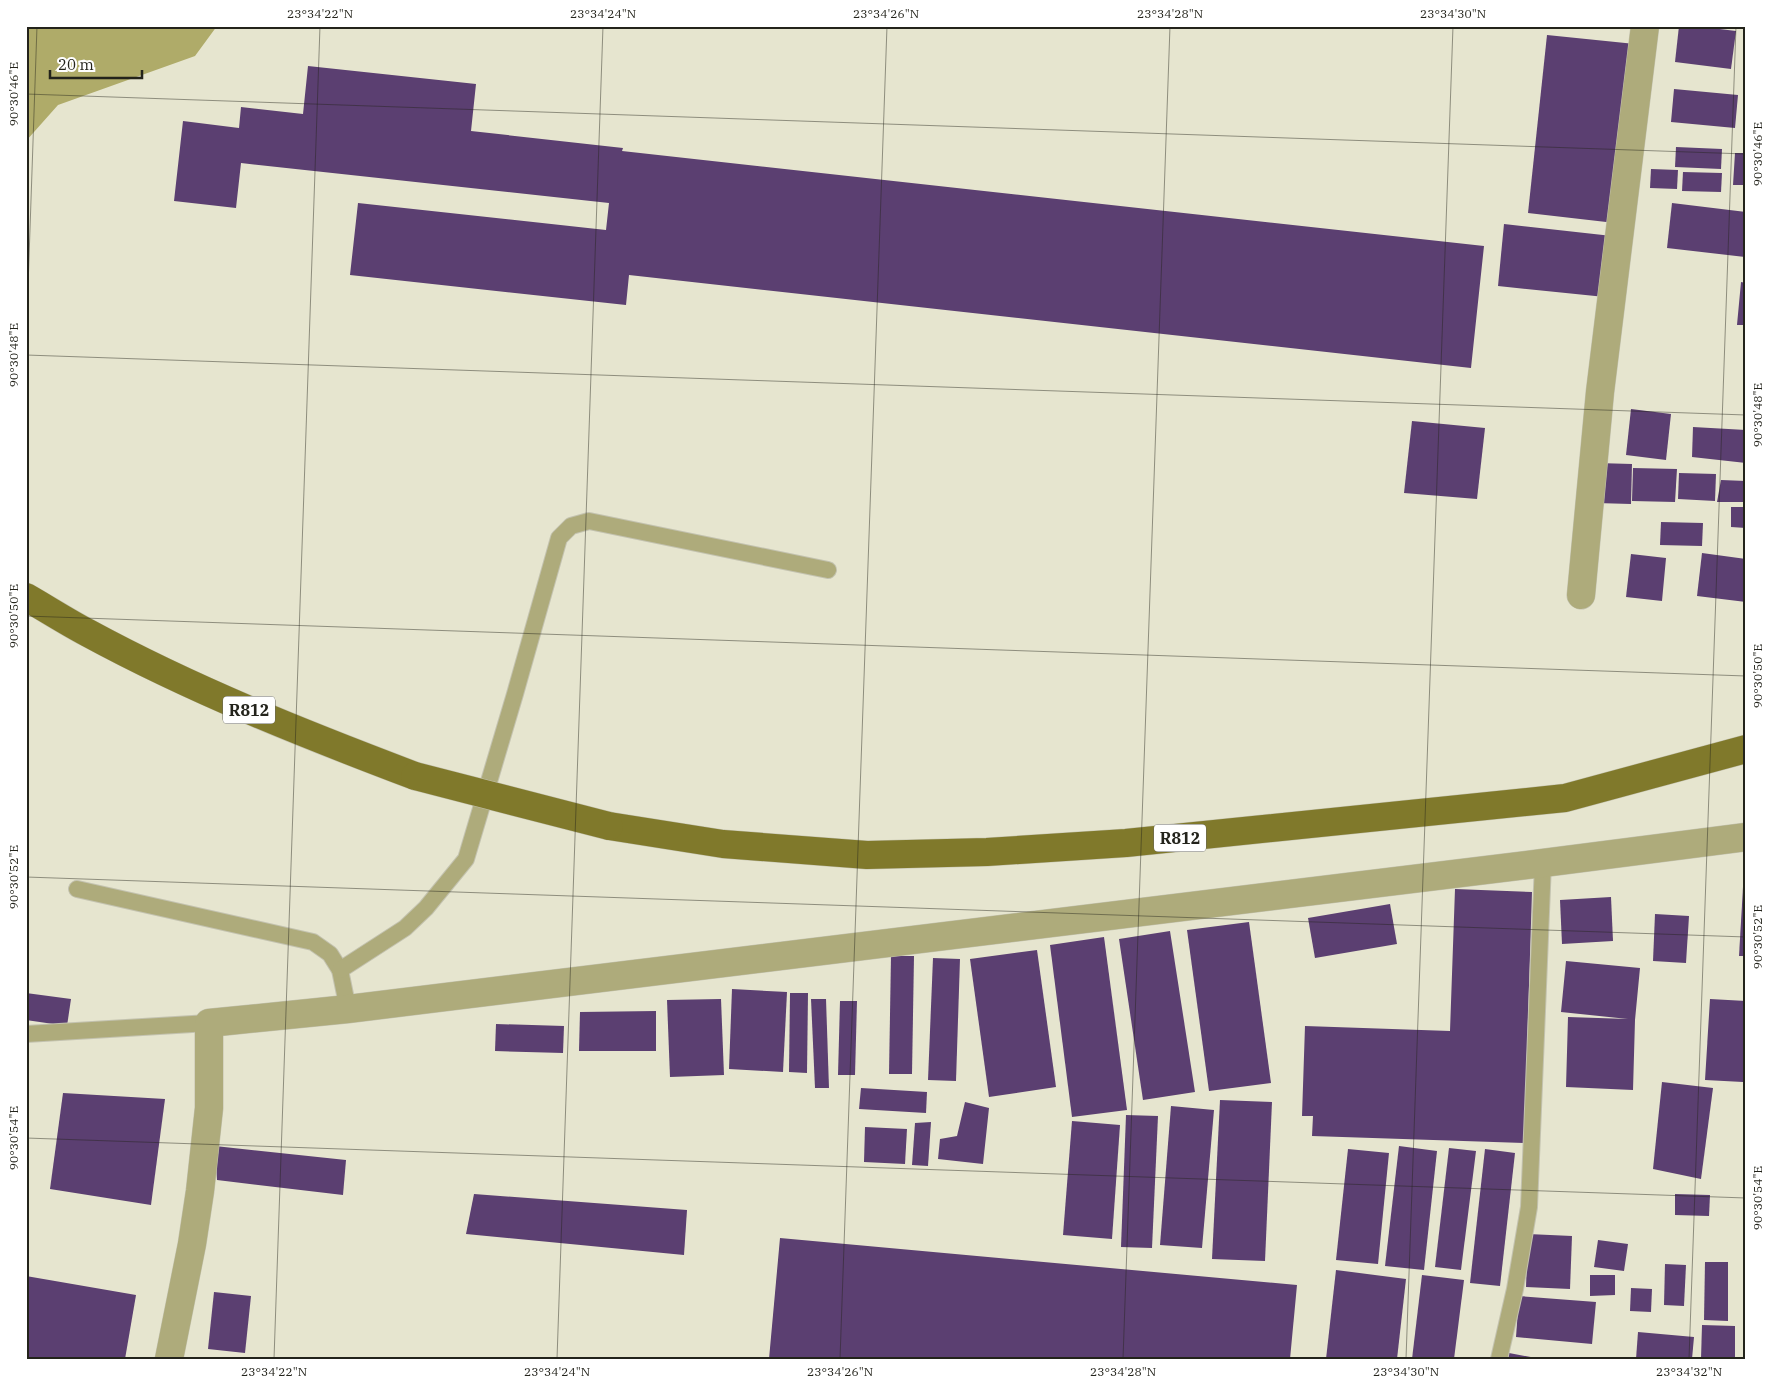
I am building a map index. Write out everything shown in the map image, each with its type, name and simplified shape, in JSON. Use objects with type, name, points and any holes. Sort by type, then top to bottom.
[{"type":"main road","name":"R812","points":[[26,596],[88,633],[221,698],[312,737],[415,776],[608,826],[723,844],[867,855],[987,852],[1126,843],[1565,798],[1746,749]]},
{"type":"street","points":[[1581,595],[1600,392],[1645,26]]},
{"type":"street","points":[[169,1359],[192,1244],[200,1191],[209,1108],[209,1023],[348,1009],[1746,837]]},
{"type":"lane","points":[[340,970],[405,928],[426,908],[466,859],[560,538],[571,526],[589,521],[828,570]]},
{"type":"lane","points":[[1499,1359],[1515,1289],[1529,1207],[1543,863]]},
{"type":"lane","points":[[78,889],[313,942],[330,954],[340,970],[348,1009]]},
{"type":"lane","points":[[26,1034],[209,1023]]},
{"type":"shaded area","points":[[26,26],[217,26],[195,56],[58,105],[26,141]]},
{"type":"building","points":[[1679,26],[1736,31],[1731,69],[1675,62]]},
{"type":"building","points":[[1547,35],[1635,44],[1615,223],[1528,213]]},
{"type":"building","points":[[308,66],[476,84],[471,131],[623,148],[622,151],[1484,246],[1471,368],[629,275],[626,305],[350,275],[358,203],[606,230],[609,203],[241,163],[236,208],[174,201],[183,121],[239,128],[241,107],[303,114]]},
{"type":"building","points":[[1674,89],[1738,95],[1735,128],[1671,122]]},
{"type":"building","points":[[1676,147],[1722,149],[1721,169],[1675,167]]},
{"type":"building","points":[[1735,153],[1746,153],[1746,185],[1733,185]]},
{"type":"building","points":[[1651,169],[1678,170],[1677,189],[1650,188]]},
{"type":"building","points":[[1683,172],[1722,173],[1721,192],[1682,191]]},
{"type":"building","points":[[1672,203],[1746,212],[1745,257],[1667,248]]},
{"type":"building","points":[[1504,224],[1612,236],[1605,297],[1498,286]]},
{"type":"building","points":[[1741,282],[1746,283],[1746,325],[1737,325]]},
{"type":"building","points":[[1631,409],[1671,414],[1666,460],[1626,455]]},
{"type":"building","points":[[1412,421],[1485,428],[1477,499],[1404,493]]},
{"type":"building","points":[[1693,427],[1746,430],[1746,463],[1692,457]]},
{"type":"building","points":[[1597,463],[1632,464],[1631,504],[1596,503]]},
{"type":"building","points":[[1633,468],[1677,469],[1675,502],[1632,501]]},
{"type":"building","points":[[1679,473],[1716,474],[1715,501],[1678,499]]},
{"type":"building","points":[[1721,480],[1746,481],[1746,502],[1717,502]]},
{"type":"building","points":[[1731,507],[1746,507],[1746,528],[1731,527]]},
{"type":"building","points":[[1661,522],[1703,523],[1702,546],[1660,545]]},
{"type":"building","points":[[1702,553],[1746,559],[1746,602],[1697,596]]},
{"type":"building","points":[[1631,554],[1666,558],[1662,601],[1626,597]]},
{"type":"building","points":[[1744,870],[1746,870],[1746,956],[1739,956]]},
{"type":"building","points":[[1455,889],[1532,892],[1524,1143],[1312,1136],[1313,1116],[1302,1116],[1305,1026],[1450,1031]]},
{"type":"building","points":[[1611,897],[1613,941],[1562,944],[1560,900]]},
{"type":"building","points":[[1390,904],[1397,944],[1315,958],[1308,918]]},
{"type":"building","points":[[1655,914],[1689,916],[1686,963],[1653,961]]},
{"type":"building","points":[[1249,922],[1271,1083],[1209,1091],[1187,930]]},
{"type":"building","points":[[1170,931],[1195,1092],[1143,1100],[1119,939]]},
{"type":"building","points":[[1104,937],[1127,1110],[1072,1117],[1050,945]]},
{"type":"building","points":[[1037,950],[1056,1087],[989,1097],[970,959]]},
{"type":"building","points":[[891,956],[914,956],[912,1074],[889,1074]]},
{"type":"building","points":[[933,958],[960,959],[956,1081],[928,1080]]},
{"type":"building","points":[[1566,961],[1640,968],[1635,1020],[1633,1090],[1566,1087],[1568,1017],[1628,1019],[1561,1012]]},
{"type":"building","points":[[732,989],[787,992],[783,1072],[729,1069]]},
{"type":"building","points":[[26,993],[71,999],[67,1026],[26,1020]]},
{"type":"building","points":[[790,993],[808,993],[807,1073],[789,1072]]},
{"type":"building","points":[[721,999],[724,1075],[670,1077],[667,1000]]},
{"type":"building","points":[[811,999],[826,999],[829,1088],[815,1088]]},
{"type":"building","points":[[1710,999],[1746,1001],[1743,1082],[1705,1080]]},
{"type":"building","points":[[840,1001],[857,1001],[855,1075],[838,1075]]},
{"type":"building","points":[[656,1011],[656,1051],[579,1051],[580,1012]]},
{"type":"building","points":[[496,1024],[564,1026],[563,1053],[495,1051]]},
{"type":"building","points":[[1662,1082],[1713,1088],[1701,1179],[1653,1169]]},
{"type":"building","points":[[861,1088],[927,1092],[926,1113],[859,1109]]},
{"type":"building","points":[[63,1093],[165,1099],[151,1205],[50,1189]]},
{"type":"building","points":[[1220,1100],[1272,1102],[1265,1261],[1212,1259]]},
{"type":"building","points":[[965,1102],[989,1108],[983,1164],[938,1159],[940,1139],[957,1136]]},
{"type":"building","points":[[1171,1106],[1214,1110],[1202,1248],[1160,1245]]},
{"type":"building","points":[[1126,1115],[1158,1116],[1152,1248],[1121,1247]]},
{"type":"building","points":[[1072,1121],[1120,1125],[1112,1239],[1063,1235]]},
{"type":"building","points":[[931,1122],[928,1166],[912,1165],[915,1123]]},
{"type":"building","points":[[865,1127],[907,1129],[905,1164],[864,1162]]},
{"type":"building","points":[[215,1146],[346,1160],[343,1195],[217,1180]]},
{"type":"building","points":[[1399,1146],[1437,1151],[1424,1270],[1385,1266]]},
{"type":"building","points":[[1449,1148],[1476,1151],[1461,1270],[1435,1267]]},
{"type":"building","points":[[1348,1149],[1389,1153],[1378,1264],[1336,1260]]},
{"type":"building","points":[[1485,1149],[1515,1153],[1500,1286],[1470,1283]]},
{"type":"building","points":[[474,1194],[687,1210],[684,1255],[466,1234]]},
{"type":"building","points":[[1675,1194],[1710,1195],[1709,1216],[1675,1215]]},
{"type":"building","points":[[1528,1234],[1572,1236],[1570,1289],[1526,1287]]},
{"type":"building","points":[[780,1238],[1297,1285],[1290,1359],[769,1359]]},
{"type":"building","points":[[1598,1240],[1628,1244],[1624,1271],[1594,1267]]},
{"type":"building","points":[[1705,1262],[1728,1262],[1728,1321],[1704,1320]]},
{"type":"building","points":[[1665,1264],[1686,1265],[1684,1306],[1664,1305]]},
{"type":"building","points":[[1336,1270],[1406,1279],[1397,1359],[1326,1359]]},
{"type":"building","points":[[1422,1275],[1464,1280],[1454,1359],[1412,1359]]},
{"type":"building","points":[[1590,1275],[1615,1275],[1615,1295],[1590,1296]]},
{"type":"building","points":[[26,1276],[136,1295],[125,1359],[26,1359]]},
{"type":"building","points":[[1631,1288],[1652,1289],[1651,1312],[1630,1311]]},
{"type":"building","points":[[214,1292],[251,1296],[245,1353],[208,1349]]},
{"type":"building","points":[[1519,1296],[1596,1302],[1592,1344],[1516,1337]]},
{"type":"building","points":[[1702,1325],[1735,1326],[1735,1359],[1701,1359]]},
{"type":"building","points":[[1638,1332],[1694,1337],[1692,1359],[1636,1359]]},
{"type":"building","points":[[1509,1353],[1536,1358],[1508,1359]]}]
